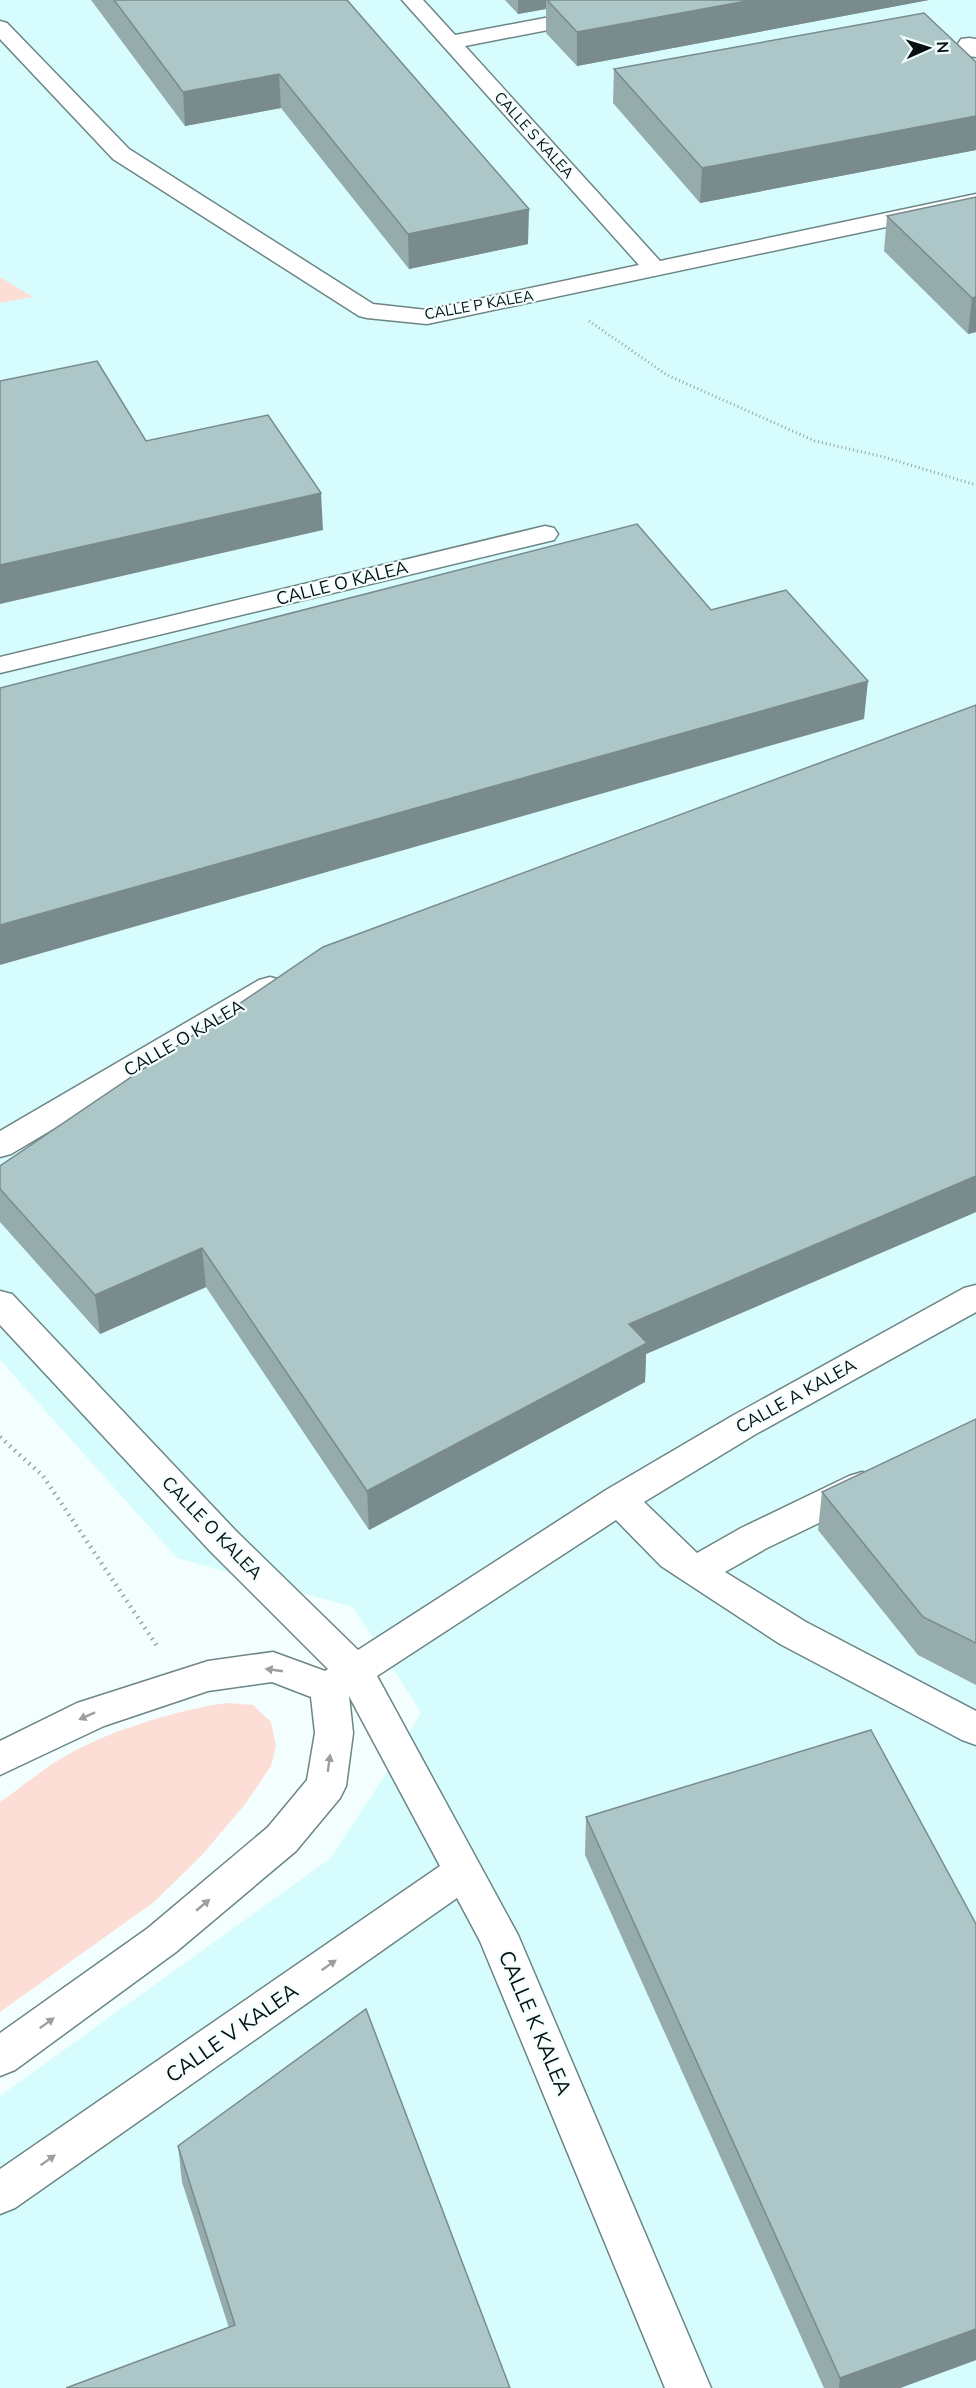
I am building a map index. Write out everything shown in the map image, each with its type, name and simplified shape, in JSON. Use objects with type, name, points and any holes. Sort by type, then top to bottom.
[{"type":"street","name":"CALLE S KALEA","points":[[412,0],[656,270]]},
{"type":"street","points":[[450,42],[672,0]]},
{"type":"street","name":"CALLE P KALEA","points":[[0,27],[121,154],[367,311],[428,317],[976,201]]},
{"type":"street","name":"CALLE O KALEA","points":[[0,665],[544,534]]},
{"type":"street","name":"CALLE O KALEA","points":[[0,1146],[297,971]]},
{"type":"street","name":"CALLE A KALEA","points":[[342,1679],[619,1500],[744,1425],[976,1297]]},
{"type":"street","name":"CALLE O KALEA","points":[[0,1302],[223,1542],[342,1679]]},
{"type":"street","points":[[695,1571],[753,1538],[891,1472]]},
{"type":"street","points":[[619,1500],[675,1556],[695,1571],[793,1633],[976,1729]]},
{"type":"street","points":[[0,1759],[91,1714],[208,1676],[273,1667],[342,1679],[326,1786],[282,1839],[162,1940],[0,2057]]},
{"type":"street","name":"CALLE K KALEA","points":[[342,1679],[464,1871],[498,1935],[688,2388]]},
{"type":"street","name":"CALLE V KALEA","points":[[0,2194],[464,1871]]},
{"type":"path","points":[[542,293],[607,332],[667,375],[706,394],[815,441],[884,457],[976,485]]},
{"type":"path","points":[[0,1437],[43,1476],[183,1684]]},
{"type":"shaded area","points":[[0,0],[976,0],[976,2388],[0,2388],[0,2096],[331,1858],[389,1769],[421,1712],[353,1607],[177,1558],[0,1360]]},
{"type":"shaded area","points":[[0,277],[33,297],[0,303]]},
{"type":"shaded area","points":[[228,1703],[253,1705],[271,1722],[276,1746],[271,1766],[246,1803],[202,1855],[154,1902],[0,2012],[0,1802],[57,1761],[94,1741],[163,1717]]},
{"type":"building","points":[[114,0],[347,0],[529,209],[408,234],[279,74],[183,92]]},
{"type":"building","points":[[547,0],[752,0],[577,32]]},
{"type":"building","points":[[924,13],[976,62],[976,116],[702,168],[614,69]]},
{"type":"building","points":[[976,197],[976,297],[972,298],[887,216]]},
{"type":"building","points":[[97,361],[146,441],[268,415],[321,493],[0,565],[0,381]]},
{"type":"building","points":[[637,524],[711,610],[786,590],[868,681],[0,925],[0,688]]},
{"type":"building","points":[[976,705],[976,1176],[629,1324],[647,1343],[367,1491],[202,1248],[95,1295],[0,1189],[0,1166],[323,947]]},
{"type":"building","points":[[976,1419],[976,1643],[923,1617],[822,1492]]},
{"type":"building","points":[[871,1730],[976,1924],[976,2329],[840,2378],[586,1817]]},
{"type":"building","points":[[366,2009],[510,2388],[66,2388],[235,2325],[178,2146]]}]
